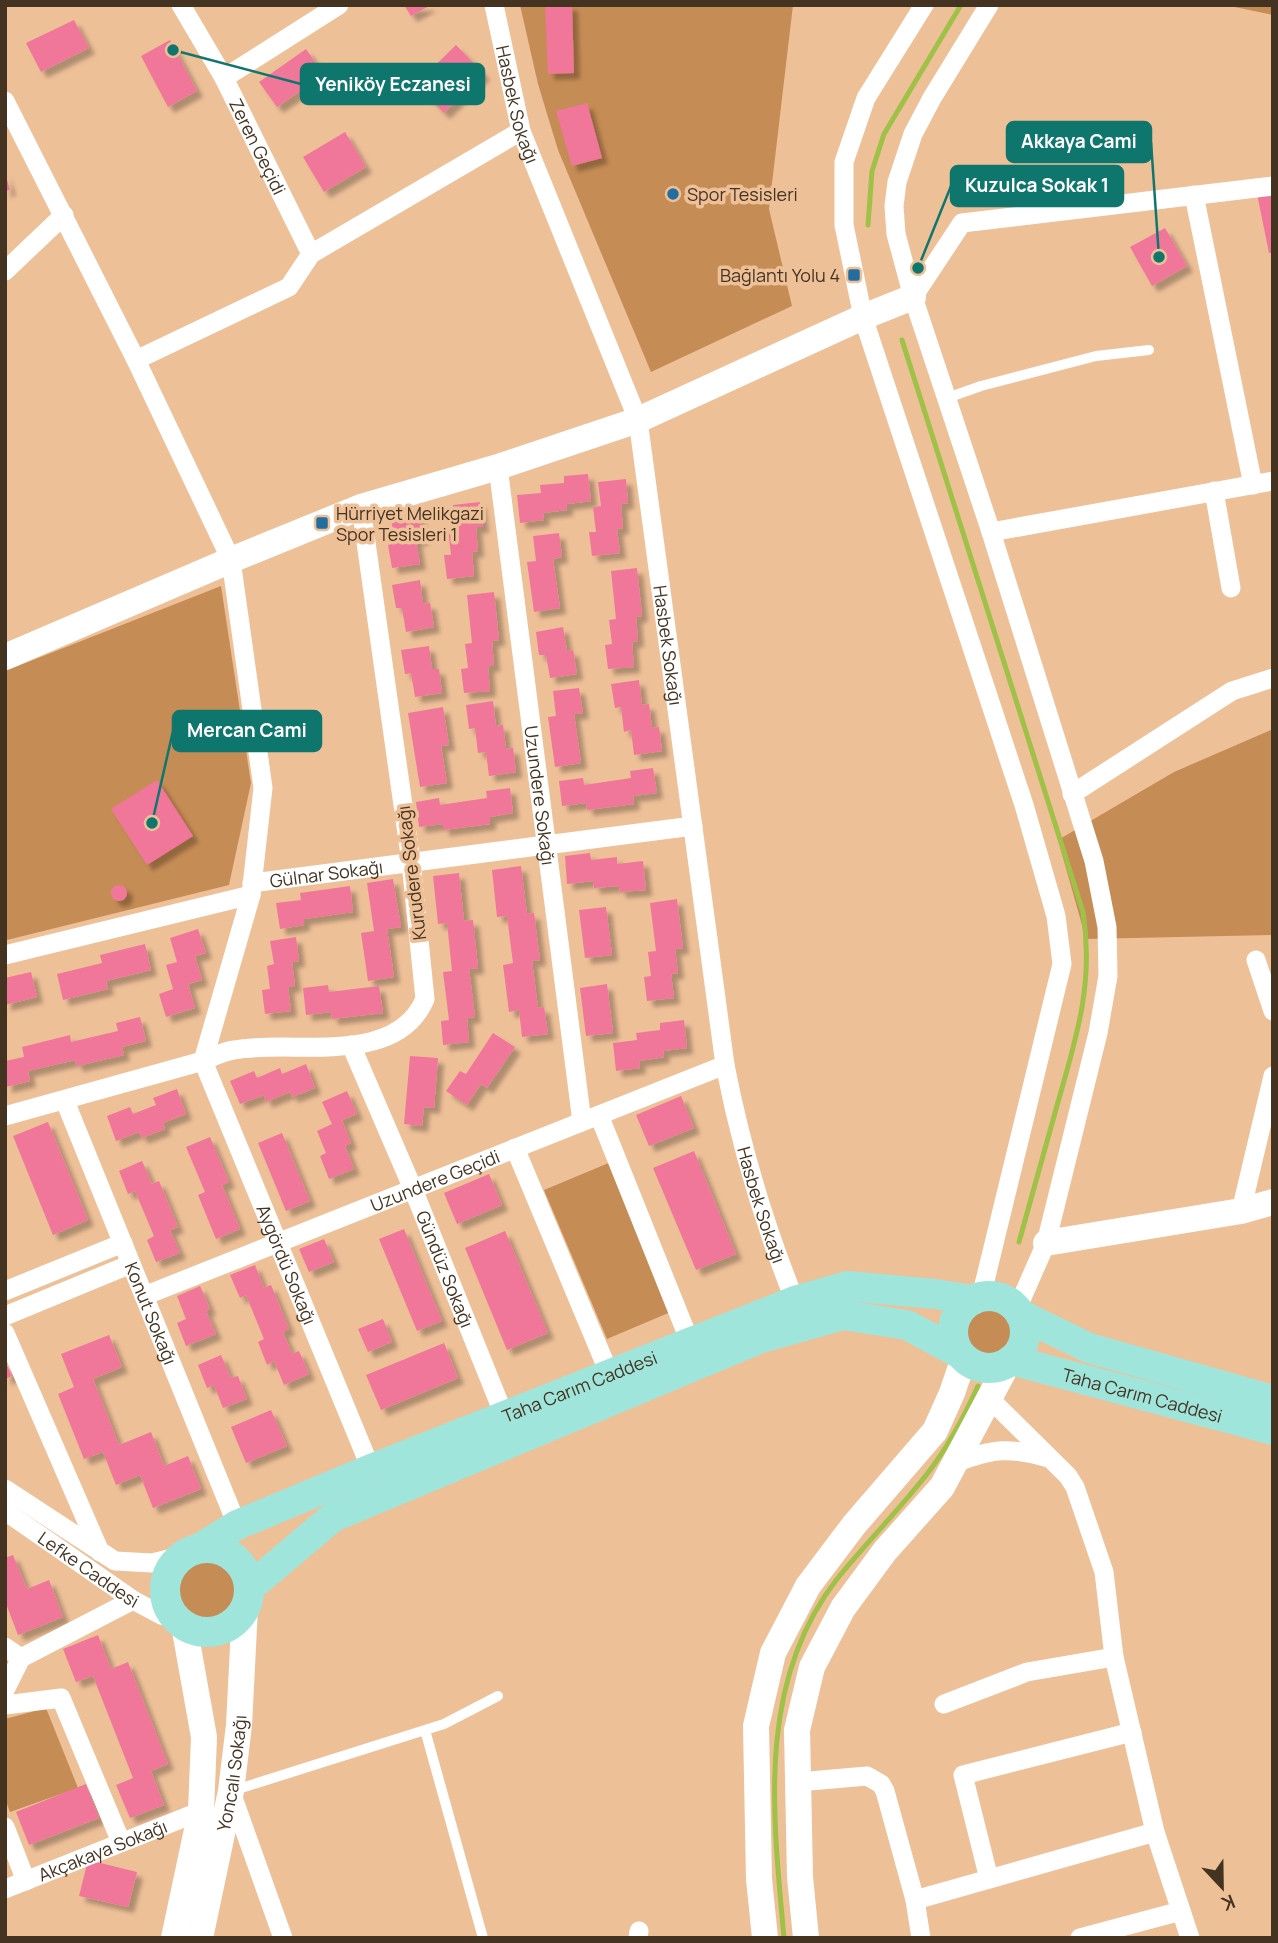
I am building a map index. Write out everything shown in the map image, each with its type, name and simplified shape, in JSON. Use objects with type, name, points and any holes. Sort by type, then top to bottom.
[{"type":"main road","name":"Taha Carım Caddesi","points":[[191,1552],[237,1525],[371,1469],[795,1301],[848,1286],[977,1298]]},
{"type":"main road","points":[[1000,1297],[1019,1312],[1025,1327],[1024,1339],[1020,1351],[1010,1362],[985,1368],[962,1356],[954,1342],[953,1329],[962,1307],[977,1298],[1000,1297]]},
{"type":"main road","name":"Taha Carım Caddesi","points":[[1019,1312],[1089,1348],[1273,1400]]},
{"type":"main road","name":"Taha Carım Caddesi","points":[[247,1598],[333,1517],[761,1338],[844,1315],[908,1325],[962,1356]]},
{"type":"main road","name":"Taha Carım Caddesi","points":[[1010,1362],[1273,1430]]},
{"type":"main road","points":[[210,1548],[229,1554],[243,1569],[247,1598],[232,1623],[213,1632],[193,1630],[180,1622],[170,1611],[164,1592],[169,1572],[191,1552],[210,1548]]},
{"type":"street","name":"Zeren Geçidi","points":[[181,5],[224,78],[311,254]]},
{"type":"street","points":[[224,78],[339,5]]},
{"type":"street","name":"Hasbek Sokağı","points":[[494,5],[522,131],[638,420],[725,1065],[749,1170],[795,1301]]},
{"type":"street","points":[[924,5],[866,98],[844,162],[844,225],[863,317],[1024,804],[1056,916],[1062,964],[977,1298]]},
{"type":"street","points":[[989,5],[922,116],[905,153],[894,206],[896,234],[913,297],[991,532],[1094,861],[1107,927],[1108,976],[1098,1034],[1046,1242],[1019,1312]]},
{"type":"street","points":[[5,101],[136,360],[231,560],[262,788],[252,889],[204,1061]]},
{"type":"street","points":[[136,360],[289,287],[311,254],[522,131]]},
{"type":"street","points":[[5,657],[361,507],[498,467],[638,420],[863,317],[913,297],[962,223],[1273,186]]},
{"type":"street","points":[[1194,195],[1253,485]]},
{"type":"street","points":[[5,271],[64,215]]},
{"type":"street","name":"Uzundere Sokağı","points":[[498,467],[546,845],[591,1118],[690,1342]]},
{"type":"street","points":[[991,532],[1273,481]]},
{"type":"street","points":[[1214,491],[1231,588]]},
{"type":"street","name":"Kurudere Sokağı","points":[[5,1116],[204,1061],[233,1050],[351,1045],[385,1037],[404,1028],[417,1015],[425,999],[411,862],[361,507]]},
{"type":"street","points":[[1072,794],[1232,691],[1273,678]]},
{"type":"street","name":"Gülnar Sokağı","points":[[5,955],[252,889],[411,862],[692,826]]},
{"type":"street","points":[[1256,960],[1273,1011]]},
{"type":"street","name":"Gündüz Sokağı","points":[[351,1045],[413,1189],[504,1415]]},
{"type":"street","name":"Aygördü Sokağı","points":[[204,1061],[371,1469]]},
{"type":"street","name":"Uzundere Geçidi","points":[[144,1296],[725,1065]]},
{"type":"street","points":[[1241,1211],[1273,1076]]},
{"type":"street","name":"Konut Sokağı","points":[[65,1101],[237,1525]]},
{"type":"street","points":[[515,1149],[609,1373]]},
{"type":"street","points":[[1046,1242],[1241,1211],[1273,1202]]},
{"type":"street","points":[[5,1291],[123,1243]]},
{"type":"street","points":[[5,1316],[131,1264]]},
{"type":"street","points":[[5,1334],[100,1552]]},
{"type":"street","points":[[765,1938],[759,1879],[756,1726],[773,1653],[808,1586],[854,1525],[935,1431],[952,1394],[962,1356]]},
{"type":"street","points":[[806,1938],[800,1877],[797,1730],[812,1667],[843,1608],[886,1551],[942,1487],[1010,1362]]},
{"type":"street","points":[[989,1398],[1050,1458],[1075,1487],[1104,1572],[1114,1657],[1154,1832],[1190,1938]]},
{"type":"street","points":[[955,1463],[986,1451],[1018,1450],[1050,1458]]},
{"type":"street","name":"Lefke Caddesi","points":[[5,1489],[116,1562],[152,1563],[191,1552]]},
{"type":"street","name":"Lefke Caddesi","points":[[5,1511],[133,1600],[180,1622]]},
{"type":"street","name":"Yoncalı Sokağı","points":[[200,1938],[231,1791],[239,1725],[247,1598]]},
{"type":"street","points":[[5,1690],[13,1653],[133,1600]]},
{"type":"street","name":"Yoncalı Sokağı","points":[[174,1938],[201,1811],[204,1737],[180,1622]]},
{"type":"street","points":[[944,1704],[1027,1672],[1114,1657]]},
{"type":"street","points":[[5,1705],[61,1698],[121,1842]]},
{"type":"street","points":[[989,1879],[963,1775],[1132,1732]]},
{"type":"street","points":[[798,1782],[867,1776],[881,1784],[915,1900],[921,1938]]},
{"type":"street","points":[[231,1791],[283,1938]]},
{"type":"street","name":"Akçakaya Sokağı","points":[[5,1889],[201,1811]]},
{"type":"street","points":[[5,1827],[26,1881]]},
{"type":"street","points":[[915,1900],[1154,1832]]},
{"type":"street","points":[[1080,1938],[1181,1911]]},
{"type":"lane","points":[[947,398],[981,386],[1097,356],[1149,350]]},
{"type":"lane","points":[[231,1791],[444,1724],[498,1696]]},
{"type":"lane","points":[[425,1730],[483,1938]]},
{"type":"shaded area","name":"Spor Tesisleri","points":[[520,5],[793,5],[769,209],[792,306],[651,372],[558,150],[538,84]]},
{"type":"shaded area","points":[[1225,5],[1273,5],[1273,15]]},
{"type":"shaded area","points":[[221,586],[251,783],[229,885],[7,940],[5,671]]},
{"type":"shaded area","points":[[1273,729],[1273,935],[1086,939],[1058,840],[1174,772]]},
{"type":"shaded area","points":[[611,1162],[673,1311],[607,1339],[544,1190]]},
{"type":"shaded area","points":[[989,1310],[1004,1317],[1011,1332],[1004,1347],[989,1354],[974,1347],[967,1332],[974,1317]]},
{"type":"shaded area","points":[[206,1558],[218,1560],[228,1567],[235,1577],[235,1601],[228,1611],[218,1618],[206,1620],[194,1618],[184,1611],[177,1601],[175,1589],[177,1577],[184,1567],[194,1560]]},
{"type":"shaded area","points":[[46,1708],[78,1788],[10,1812],[5,1799],[5,1719]]},
{"type":"building","points":[[404,5],[431,5],[411,16]]},
{"type":"building","points":[[545,5],[572,5],[574,73],[548,74]]},
{"type":"building","points":[[74,20],[89,48],[41,72],[26,43]]},
{"type":"building","points":[[170,40],[197,91],[168,107],[141,56]]},
{"type":"building","points":[[456,45],[484,74],[444,113],[416,84]]},
{"type":"building","points":[[306,49],[324,75],[277,107],[259,82]]},
{"type":"building","points":[[587,103],[602,158],[572,166],[556,111]]},
{"type":"building","points":[[345,132],[366,167],[324,192],[303,157]]},
{"type":"building","points":[[5,173],[10,190],[5,191]]},
{"type":"building","points":[[1273,191],[1273,253],[1269,253],[1257,194]]},
{"type":"building","points":[[1165,228],[1187,266],[1152,286],[1130,247]]},
{"type":"building","points":[[588,474],[591,501],[567,504],[567,510],[543,513],[544,520],[520,523],[517,495],[541,493],[540,485],[564,483],[564,476]]},
{"type":"building","points":[[626,479],[628,503],[621,504],[623,528],[617,529],[620,553],[592,556],[589,532],[596,532],[593,507],[601,506],[598,482]]},
{"type":"building","points":[[480,502],[483,527],[476,527],[478,551],[472,552],[474,576],[447,579],[444,555],[451,555],[448,530],[455,530],[453,505]]},
{"type":"building","points":[[419,515],[423,539],[416,540],[420,564],[392,568],[388,545],[395,543],[391,519]]},
{"type":"building","points":[[559,533],[562,557],[553,559],[560,608],[534,612],[527,562],[536,561],[533,536]]},
{"type":"building","points":[[637,568],[642,616],[636,617],[638,641],[632,642],[634,667],[608,669],[605,645],[612,644],[609,620],[616,619],[611,571]]},
{"type":"building","points":[[420,580],[423,604],[430,603],[434,627],[406,632],[402,608],[396,608],[392,585]]},
{"type":"building","points":[[494,592],[499,640],[492,641],[494,666],[488,666],[490,691],[464,693],[461,669],[468,668],[465,644],[472,643],[467,595]]},
{"type":"building","points":[[563,627],[567,651],[573,650],[577,674],[550,678],[546,655],[539,655],[536,632]]},
{"type":"building","points":[[429,646],[432,669],[439,669],[442,693],[415,697],[411,673],[405,674],[401,650]]},
{"type":"building","points":[[639,680],[642,705],[649,704],[652,728],[659,727],[662,751],[634,755],[631,730],[624,732],[621,707],[615,708],[611,684]]},
{"type":"building","points":[[579,688],[583,713],[574,714],[581,763],[555,767],[548,717],[556,716],[553,691]]},
{"type":"building","points":[[493,701],[496,726],[503,725],[506,749],[513,748],[516,772],[489,776],[486,752],[478,753],[475,728],[469,729],[466,705]]},
{"type":"building","points":[[443,707],[449,745],[441,746],[447,783],[420,787],[408,713]]},
{"type":"building","points":[[653,768],[657,793],[633,796],[634,804],[587,810],[586,803],[562,806],[559,781],[583,778],[584,785],[631,778],[630,771]]},
{"type":"building","points":[[157,780],[193,836],[147,865],[111,809]]},
{"type":"building","points":[[510,788],[513,813],[490,817],[490,824],[443,830],[443,824],[419,827],[416,802],[439,798],[440,805],[487,798],[486,791]]},
{"type":"building","points":[[590,853],[591,860],[617,857],[617,864],[643,861],[646,890],[620,892],[619,886],[594,888],[593,881],[567,884],[565,856]]},
{"type":"building","points":[[521,866],[527,914],[534,913],[540,960],[532,961],[538,1008],[544,1007],[548,1034],[522,1037],[519,1010],[509,1012],[503,965],[513,963],[507,916],[497,917],[492,870]]},
{"type":"building","points":[[459,873],[464,921],[473,920],[478,968],[469,969],[475,1017],[467,1018],[469,1042],[443,1045],[441,1021],[449,1020],[443,972],[452,971],[447,923],[438,924],[433,876]]},
{"type":"building","points":[[393,879],[401,927],[387,929],[394,977],[368,981],[361,933],[374,931],[367,883]]},
{"type":"building","points":[[119,885],[125,887],[125,899],[119,901],[113,899],[111,893],[113,887]]},
{"type":"building","points":[[350,886],[353,912],[304,919],[304,925],[280,929],[276,903],[301,900],[300,893]]},
{"type":"building","points":[[677,899],[683,948],[675,949],[678,973],[671,974],[674,998],[647,1001],[644,977],[651,976],[648,952],[656,951],[650,903]]},
{"type":"building","points":[[606,907],[612,955],[585,958],[579,910]]},
{"type":"building","points":[[198,929],[206,953],[195,956],[202,980],[188,984],[195,1008],[166,1017],[159,994],[173,989],[166,965],[177,962],[170,938]]},
{"type":"building","points":[[296,937],[299,961],[292,962],[295,986],[288,987],[291,1011],[265,1014],[262,990],[270,989],[267,966],[274,964],[270,941]]},
{"type":"building","points":[[145,944],[151,970],[106,981],[108,989],[63,1000],[57,974],[102,963],[100,955]]},
{"type":"building","points":[[31,972],[37,997],[5,1005],[5,978]]},
{"type":"building","points":[[607,984],[613,1033],[586,1036],[580,988]]},
{"type":"building","points":[[328,985],[329,992],[379,986],[383,1013],[332,1019],[331,1012],[306,1015],[303,988]]},
{"type":"building","points":[[140,1017],[146,1041],[122,1047],[124,1055],[77,1066],[75,1060],[28,1071],[30,1081],[6,1087],[5,1061],[24,1057],[22,1047],[70,1035],[71,1042],[118,1031],[116,1023]]},
{"type":"building","points":[[684,1020],[687,1048],[663,1051],[664,1057],[639,1061],[640,1068],[616,1071],[613,1043],[637,1040],[636,1033],[660,1030],[660,1023]]},
{"type":"building","points":[[493,1033],[515,1047],[487,1088],[481,1084],[467,1105],[446,1091],[460,1071],[466,1074]]},
{"type":"building","points":[[410,1056],[438,1058],[434,1108],[424,1107],[422,1126],[404,1124]]},
{"type":"building","points":[[306,1064],[315,1088],[292,1097],[290,1092],[266,1102],[264,1095],[240,1104],[230,1081],[254,1071],[257,1078],[280,1068],[282,1074]]},
{"type":"building","points":[[177,1089],[186,1114],[163,1123],[165,1129],[142,1138],[139,1132],[116,1141],[107,1116],[130,1107],[133,1114],[156,1105],[153,1098]]},
{"type":"building","points":[[347,1091],[357,1114],[342,1120],[351,1143],[345,1146],[354,1169],[329,1179],[320,1156],[326,1153],[317,1131],[332,1124],[322,1102]]},
{"type":"building","points":[[681,1096],[694,1128],[649,1146],[636,1115]]},
{"type":"building","points":[[48,1122],[88,1220],[53,1235],[13,1136]]},
{"type":"building","points":[[282,1133],[310,1201],[286,1211],[258,1143]]},
{"type":"building","points":[[210,1137],[229,1182],[222,1185],[240,1229],[216,1239],[198,1195],[205,1192],[186,1147]]},
{"type":"building","points":[[694,1151],[736,1254],[696,1270],[653,1168]]},
{"type":"building","points":[[142,1161],[152,1184],[159,1181],[178,1227],[170,1230],[180,1253],[156,1262],[147,1240],[154,1236],[135,1191],[128,1194],[119,1171]]},
{"type":"building","points":[[489,1174],[502,1205],[457,1224],[444,1193]]},
{"type":"building","points":[[404,1229],[442,1321],[417,1331],[379,1239]]},
{"type":"building","points":[[505,1231],[548,1333],[507,1350],[465,1248]]},
{"type":"building","points":[[324,1239],[334,1262],[309,1272],[299,1249]]},
{"type":"building","points":[[255,1265],[264,1288],[271,1285],[289,1329],[283,1332],[292,1354],[299,1351],[309,1374],[284,1385],[274,1361],[267,1365],[258,1342],[264,1339],[246,1295],[240,1298],[230,1275]]},
{"type":"building","points":[[200,1286],[210,1309],[206,1311],[216,1334],[186,1346],[177,1323],[186,1319],[177,1296]]},
{"type":"building","points":[[383,1319],[392,1342],[368,1352],[358,1329]]},
{"type":"building","points":[[109,1335],[122,1367],[93,1379],[119,1445],[151,1432],[164,1466],[188,1456],[201,1489],[153,1508],[140,1475],[116,1485],[103,1452],[84,1459],[58,1394],[74,1387],[61,1354]]},
{"type":"building","points":[[444,1343],[458,1378],[381,1410],[366,1375]]},
{"type":"building","points":[[221,1355],[231,1378],[238,1376],[247,1399],[223,1408],[214,1385],[207,1388],[198,1365]]},
{"type":"building","points":[[5,1361],[12,1376],[5,1379]]},
{"type":"building","points":[[271,1410],[287,1446],[246,1463],[231,1427]]},
{"type":"building","points":[[13,1555],[27,1589],[49,1580],[63,1617],[18,1635],[5,1601],[5,1558]]},
{"type":"building","points":[[98,1635],[111,1669],[128,1662],[168,1764],[151,1771],[164,1805],[130,1818],[116,1785],[133,1778],[93,1676],[76,1682],[63,1649]]},
{"type":"building","points":[[86,1784],[99,1818],[29,1845],[16,1812]]},
{"type":"building","points":[[88,1860],[137,1872],[128,1907],[79,1896]]},
{"type":"waterway","points":[[868,225],[872,171],[884,134],[961,5]]},
{"type":"waterway","points":[[902,340],[1083,912],[1086,962],[1082,1008],[1019,1242]]},
{"type":"waterway","points":[[784,1938],[776,1845],[776,1751],[782,1706],[793,1662],[811,1619],[837,1579],[935,1464],[978,1386]]},
{"type":"place","name":"Yeniköy Eczanesi","points":[[173,50]]},
{"type":"place","name":"Spor Tesisleri","points":[[673,194]]},
{"type":"place","name":"Akkaya Cami","points":[[1159,257]]},
{"type":"place","name":"Kuzulca Sokak 1","points":[[918,268]]},
{"type":"place","name":"Bağlantı Yolu 4","points":[[854,275]]},
{"type":"place","name":"Hürriyet Melikgazi Spor Tesisleri 1","points":[[322,523]]},
{"type":"place","name":"Mercan Cami","points":[[152,823]]}]
